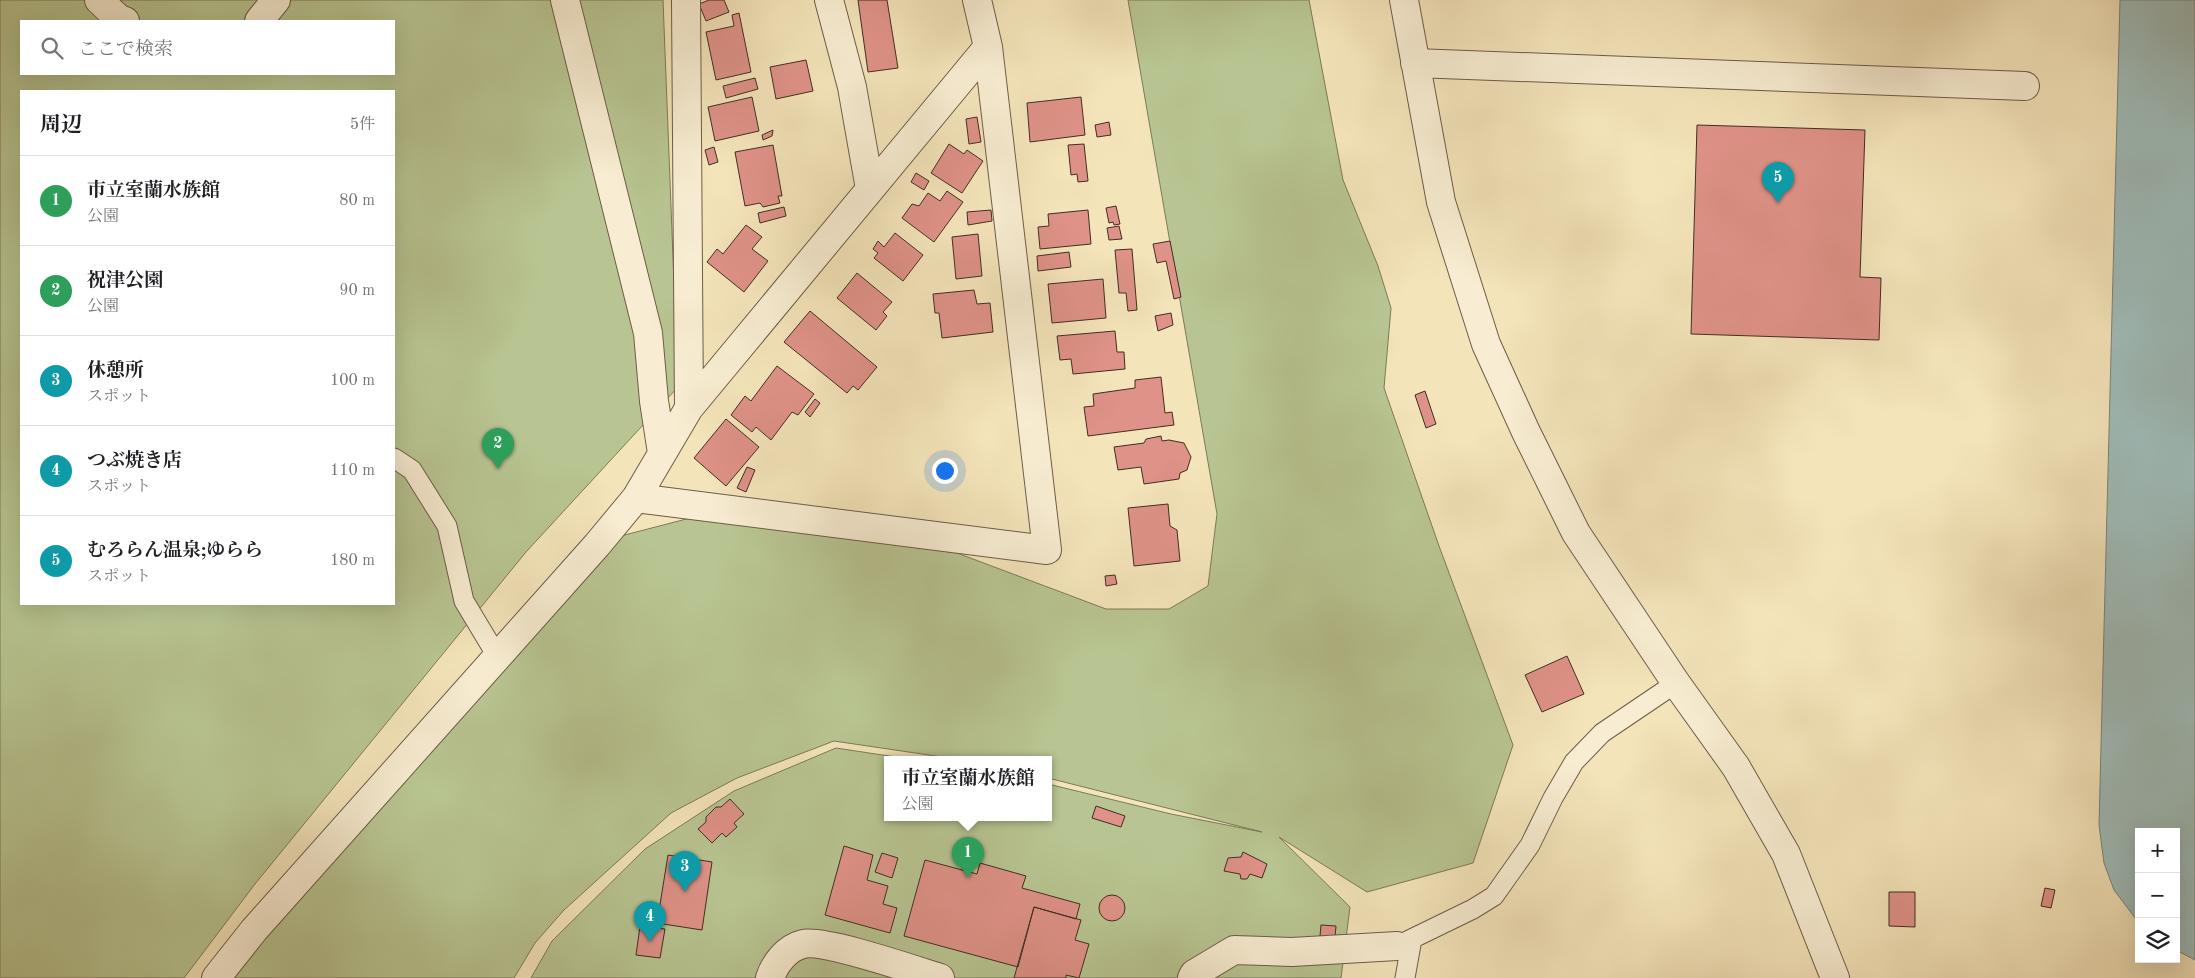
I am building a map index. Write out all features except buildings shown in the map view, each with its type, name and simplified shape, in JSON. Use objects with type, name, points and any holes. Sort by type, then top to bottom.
[{"type":"street","points":[[99,0],[122,20]]},
{"type":"street","points":[[260,20],[276,0]]},
{"type":"street","points":[[565,0],[648,333],[654,401],[662,453]]},
{"type":"street","points":[[686,0],[689,408]]},
{"type":"street","points":[[829,0],[852,87],[870,189]]},
{"type":"street","points":[[636,498],[1047,550],[988,47],[977,0]]},
{"type":"street","points":[[1404,0],[1441,202],[1486,344],[1526,432],[1576,533],[1676,683],[1736,766],[1786,854],[1835,978]]},
{"type":"street","points":[[216,978],[254,930],[597,545],[636,498],[689,408],[988,47]]},
{"type":"street","points":[[1415,63],[2025,86]]},
{"type":"street","points":[[1192,978],[1194,974],[1234,950],[1292,952],[1405,942]]},
{"type":"street","points":[[770,978],[773,969],[786,952],[804,943],[830,946],[940,978]]},
{"type":"lane","points":[[395,459],[412,470],[447,526],[464,601],[497,656]]},
{"type":"lane","points":[[1405,978],[1405,942],[1494,896],[1530,845],[1553,798],[1574,762],[1602,733],[1676,683]]},
{"type":"green space","points":[[0,0],[663,0],[678,387],[526,552],[255,884],[184,978],[0,978]]},
{"type":"green space","points":[[1128,0],[1309,0],[1343,180],[1378,266],[1391,308],[1384,388],[1439,546],[1513,745],[1473,863],[1367,892],[1279,837],[1350,907],[1341,978],[531,978],[552,941],[645,849],[734,791],[836,748],[889,756],[884,756],[884,821],[1052,821],[1052,785],[1171,814],[1262,832],[1052,779],[1052,756],[936,756],[834,741],[737,778],[671,813],[564,910],[535,943],[514,978],[232,978],[375,795],[617,537],[694,517],[957,553],[1106,609],[1169,609],[1208,586],[1217,514]]},
{"type":"water","points":[[2120,0],[2195,0],[2195,960],[2180,952],[2180,828],[2135,828],[2135,918],[2114,890],[2104,863],[2099,825]]},
{"type":"place","name":"むろらん温泉;ゆらら","points":[[1778,203]]},
{"type":"place","name":"祝津公園","points":[[498,469]]},
{"type":"place","name":"市立室蘭水族館","points":[[968,878]]},
{"type":"place","name":"休憩所","points":[[685,892]]},
{"type":"place","name":"つぶ焼き店","points":[[650,942]]}]
